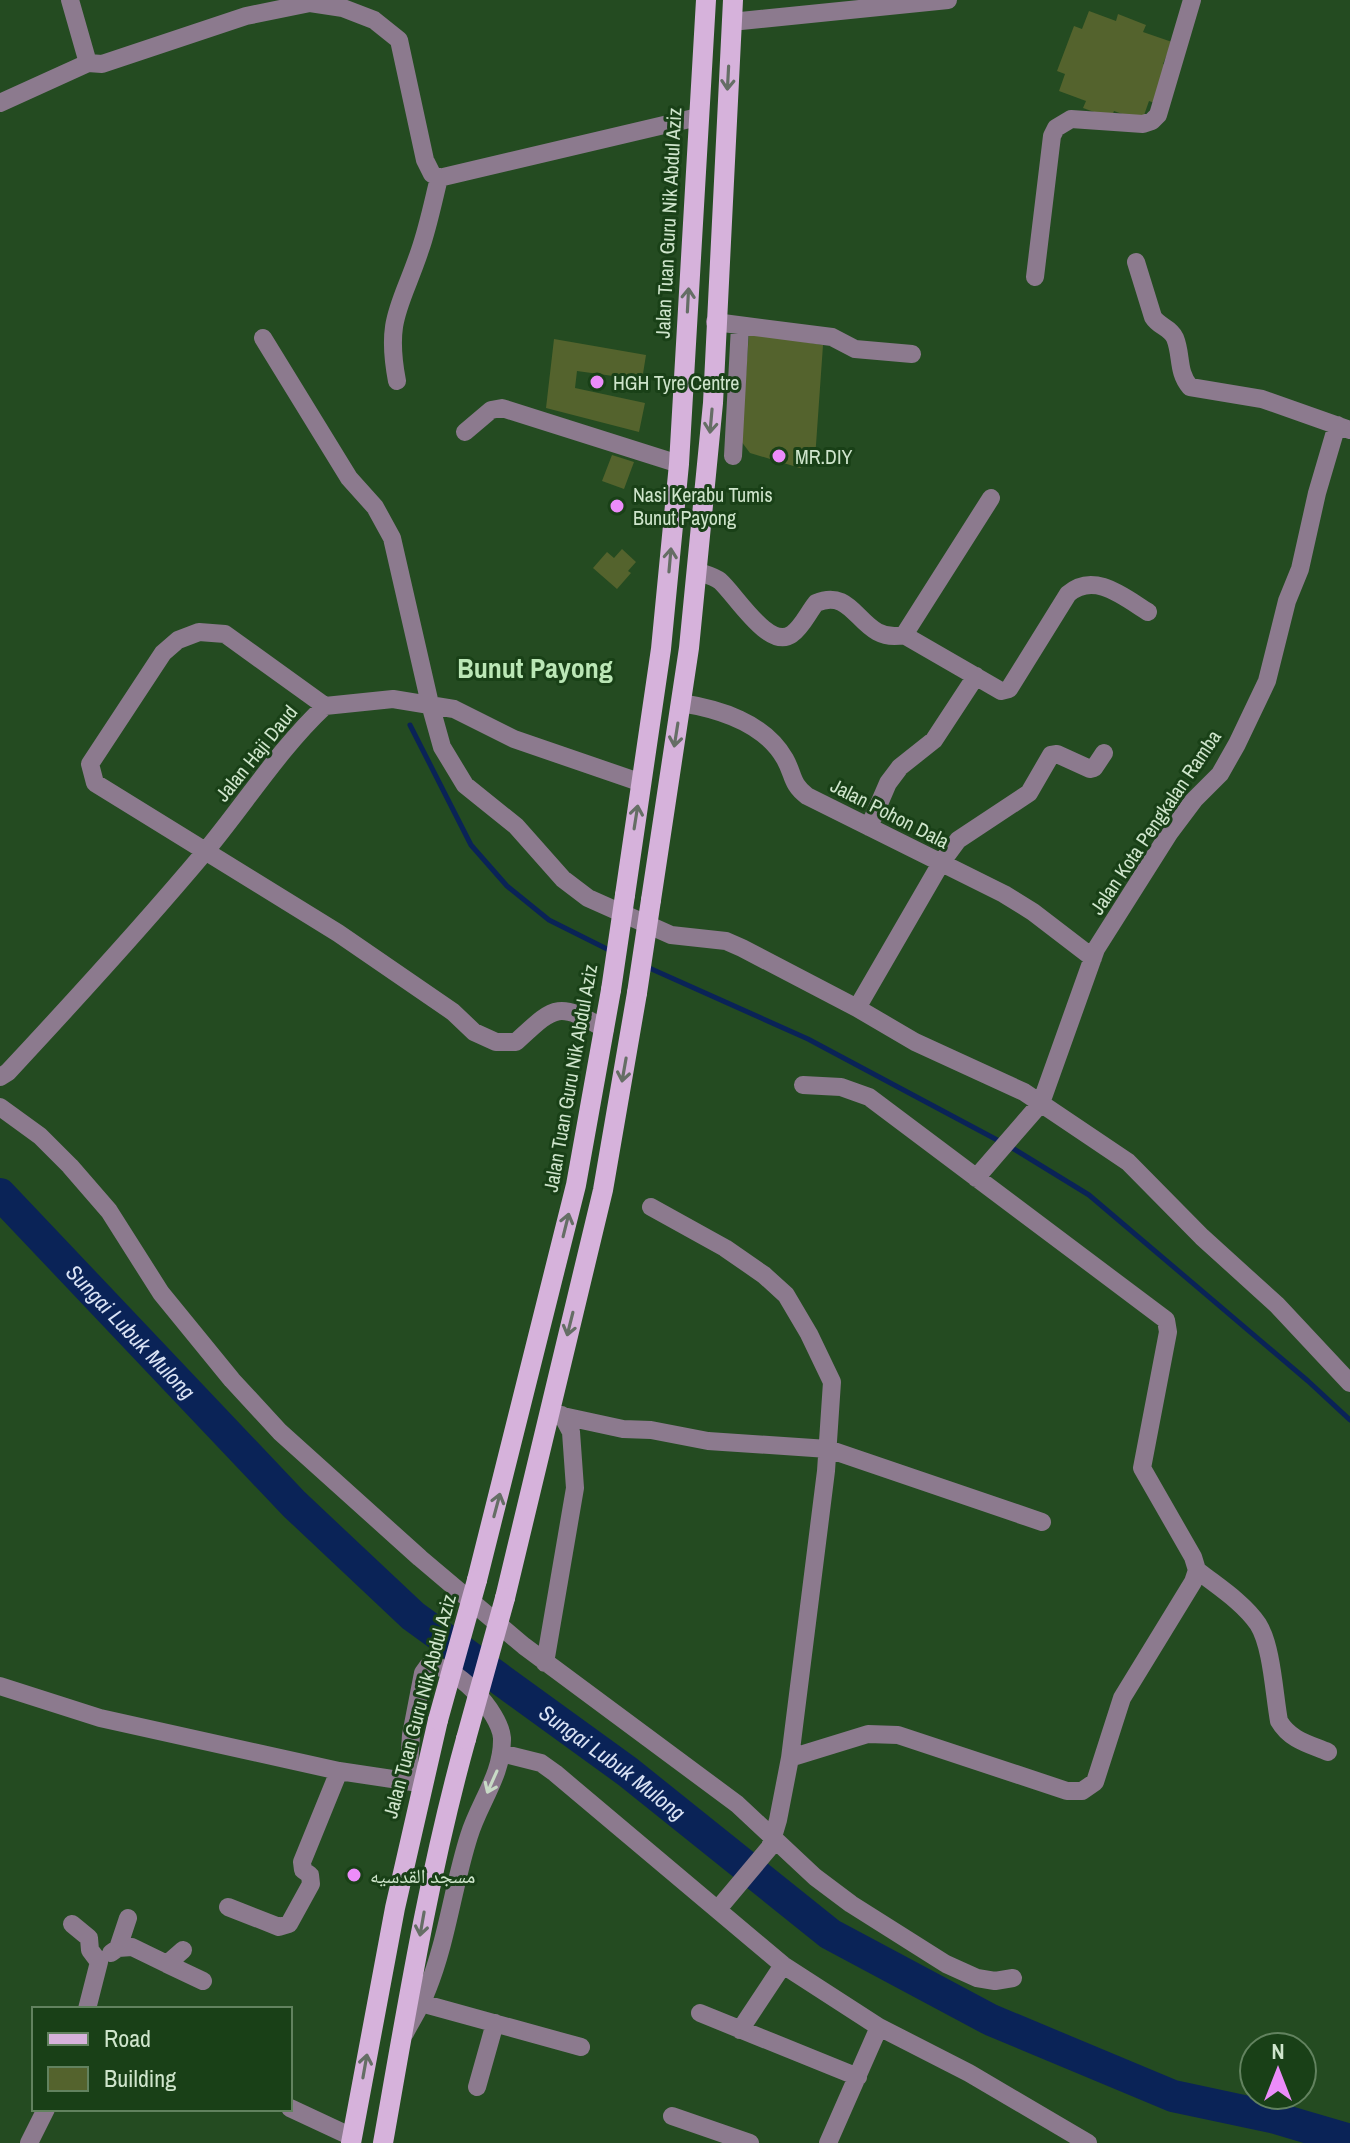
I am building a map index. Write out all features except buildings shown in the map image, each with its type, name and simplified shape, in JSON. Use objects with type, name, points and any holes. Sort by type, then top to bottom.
[{"type":"main road","name":"Jalan Tuan Guru Nik Abdul Aziz","points":[[352,2140],[415,1782],[438,1720],[477,1580],[576,1185],[605,1029],[661,649],[679,464],[706,0]]},
{"type":"main road","points":[[383,2143],[437,1850],[556,1414],[603,1190],[637,993],[681,703],[713,403],[733,0]]},
{"type":"main road","points":[[684,385],[695,385],[704,379],[713,358]]},
{"type":"street","points":[[70,0],[88,63]]},
{"type":"street","points":[[731,22],[948,0]]},
{"type":"street","points":[[1035,277],[1052,136],[1056,128],[1071,119],[1143,124],[1152,121],[1158,115],[1192,0]]},
{"type":"street","points":[[0,103],[88,63],[102,64],[244,8],[310,3],[343,8],[374,20],[399,40],[425,160],[432,174],[439,178],[698,117]]},
{"type":"street","points":[[397,381],[391,341],[393,320],[420,250],[439,178]]},
{"type":"street","points":[[1136,262],[1153,317],[1174,335],[1183,378],[1190,387],[1262,399],[1343,428]]},
{"type":"street","points":[[715,322],[832,337],[855,349],[912,354]]},
{"type":"street","points":[[733,456],[740,326]]},
{"type":"street","points":[[263,338],[349,478],[375,507],[392,538],[442,747],[465,785],[516,826],[563,879],[588,898],[671,935],[726,941],[857,1008],[915,1042],[1024,1092],[1041,1103],[1128,1162],[1202,1237],[1277,1305],[1350,1383]]},
{"type":"street","points":[[465,432],[491,410],[502,408],[679,464]]},
{"type":"street","name":"Jalan Kota Pengkalan Ramba","points":[[1041,1103],[1093,958],[1170,832],[1194,800],[1220,774],[1267,681],[1287,601],[1300,569],[1317,493],[1343,428]]},
{"type":"street","points":[[904,635],[991,498]]},
{"type":"street","points":[[696,571],[720,581],[774,637],[788,637],[816,603],[830,599],[846,604],[877,633],[904,635],[996,690],[1009,689],[1068,594],[1076,587],[1087,584],[1114,590],[1148,612]]},
{"type":"street","points":[[325,706],[225,634],[199,632],[178,640],[163,653],[90,764],[91,775],[95,783],[351,942],[453,1012],[474,1032],[496,1042],[516,1042],[544,1015],[556,1010],[575,1012],[605,1029]]},
{"type":"street","points":[[869,827],[888,783],[900,767],[934,740],[976,676]]},
{"type":"street","name":"Jalan Haji Daud","points":[[0,1077],[118,954],[206,851],[290,743],[325,706],[393,699],[454,709],[514,739],[642,783]]},
{"type":"street","name":"Jalan Pohon Dala","points":[[681,703],[717,709],[739,718],[768,738],[783,754],[796,787],[807,796],[1004,894],[1093,958]]},
{"type":"street","points":[[857,1008],[941,863],[958,840],[1029,793],[1051,755],[1057,754],[1090,769],[1104,753]]},
{"type":"street","points":[[803,1085],[841,1087],[869,1097],[1166,1320],[1168,1332],[1142,1468],[1145,1478],[1193,1557],[1197,1570],[1248,1611],[1259,1626],[1283,1729],[1292,1737],[1328,1752]]},
{"type":"street","points":[[976,1178],[1041,1103]]},
{"type":"street","points":[[0,1107],[40,1136],[109,1211],[161,1293],[232,1380],[280,1432],[420,1558],[545,1663],[737,1804],[772,1842],[851,1904],[946,1964],[977,1978],[995,1981],[1013,1978]]},
{"type":"street","points":[[651,1207],[725,1248],[764,1275],[786,1295],[832,1382],[828,1449],[790,1758],[772,1842],[723,1902]]},
{"type":"street","points":[[556,1414],[623,1429],[651,1430],[708,1441],[828,1449],[1042,1522]]},
{"type":"street","points":[[545,1663],[575,1488],[571,1432],[556,1414]]},
{"type":"street","points":[[790,1758],[868,1734],[898,1735],[1067,1791],[1089,1788],[1098,1775],[1122,1698],[1193,1582],[1197,1570]]},
{"type":"street","points":[[0,1686],[100,1718],[339,1771],[415,1782],[411,1735],[423,1673],[428,1666],[436,1665],[469,1685],[484,1701],[502,1734],[501,1753],[469,1833],[435,1966],[421,2003],[402,2039]]},
{"type":"street","points":[[501,1753],[541,1763],[555,1773],[723,1902],[783,1965],[879,2027],[969,2073],[1088,2143]]},
{"type":"street","points":[[228,1907],[279,1927],[289,1924],[311,1884],[310,1875],[303,1870],[302,1862],[339,1771]]},
{"type":"street","points":[[118,1948],[128,1918]]},
{"type":"street","points":[[72,1924],[89,1938],[96,1958],[87,2007]]},
{"type":"street","points":[[96,1958],[118,1948],[132,1947],[203,1981]]},
{"type":"street","points":[[167,1964],[183,1950]]},
{"type":"street","points":[[740,2030],[783,1965]]},
{"type":"street","points":[[421,2003],[581,2047]]},
{"type":"street","points":[[700,2013],[858,2077]]},
{"type":"street","points":[[477,2087],[495,2023]]},
{"type":"street","points":[[828,2143],[879,2027]]},
{"type":"street","points":[[292,2109],[352,2140]]},
{"type":"street","points":[[29,2143],[45,2111]]},
{"type":"street","points":[[672,2116],[750,2143]]},
{"type":"waterway","points":[[410,725],[471,845],[507,886],[549,920],[613,952]]},
{"type":"waterway","points":[[647,967],[808,1039],[1001,1142]]},
{"type":"waterway","points":[[1009,1146],[1089,1195],[1350,1420]]},
{"type":"waterway","name":"Sungai Lubuk Mulong","points":[[0,1194],[294,1504],[413,1616],[628,1772],[830,1934],[991,2020],[1173,2096],[1272,2117],[1350,2140]]},
{"type":"place","name":"HGH Tyre Centre","points":[[597,382]]},
{"type":"place","name":"MR.DIY","points":[[779,456]]},
{"type":"place","name":"Nasi Kerabu Tumis Bunut Payong","points":[[617,506]]},
{"type":"place","name":"مسجد القدسيه","points":[[354,1875]]},
{"type":"district","name":"Bunut Payong","points":[[535,668]]}]
